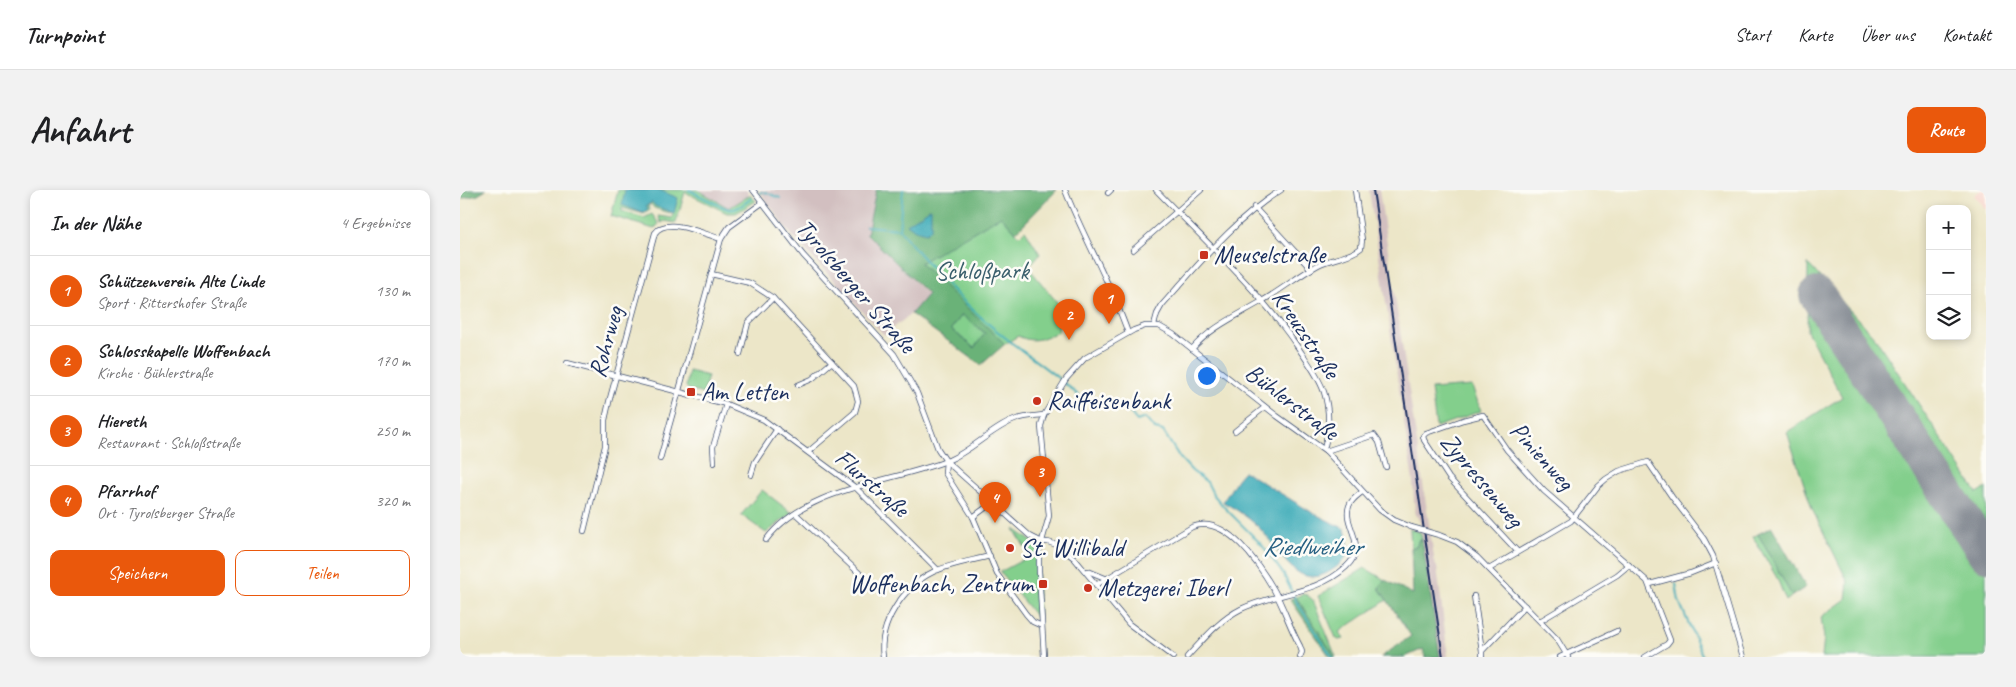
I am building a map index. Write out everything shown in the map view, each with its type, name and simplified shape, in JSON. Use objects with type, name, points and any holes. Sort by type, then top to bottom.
[{"type":"street","name":"Tyrolsberger Straße","points":[[753,190],[812,264],[894,354],[917,393],[938,449],[946,461],[1030,536],[1042,542],[1057,545],[1087,571]]},
{"type":"street","points":[[1065,190],[1078,224],[1114,294],[1128,333]]},
{"type":"street","name":"Kreuzstraße","points":[[1156,190],[1263,301],[1311,367],[1322,388],[1328,416],[1325,450]]},
{"type":"street","points":[[1134,250],[1202,190]]},
{"type":"street","points":[[1044,657],[1039,571],[1042,542],[1049,516],[1042,426],[1044,416],[1066,379],[1085,358],[1128,333],[1145,326],[1154,325],[1162,305],[1213,250],[1254,208],[1281,190]]},
{"type":"street","points":[[1192,349],[1209,332],[1263,301],[1311,269],[1354,253],[1362,247],[1355,190]]},
{"type":"street","points":[[660,458],[721,239],[733,224],[762,203]]},
{"type":"street","points":[[1254,208],[1311,269]]},
{"type":"street","name":"Rohrweg","points":[[584,531],[603,455],[606,414],[657,230],[663,226],[671,225],[721,239]]},
{"type":"street","points":[[711,274],[750,283],[773,298],[854,386],[858,396],[857,407],[852,415],[808,452]]},
{"type":"street","points":[[740,354],[748,322],[773,298]]},
{"type":"street","name":"Bühlerstraße","points":[[1154,325],[1168,331],[1265,407],[1325,450],[1338,462],[1362,492],[1386,515],[1411,527],[1439,534],[1463,546],[1489,569],[1540,621],[1557,639],[1568,655]]},
{"type":"street","points":[[798,385],[812,379],[832,362]]},
{"type":"street","name":"Flurstraße","points":[[568,363],[726,404],[747,412],[777,429],[856,488],[938,570]]},
{"type":"street","points":[[714,463],[713,448],[726,404]]},
{"type":"street","points":[[1235,431],[1265,407]]},
{"type":"street","name":"Zypressenweg","points":[[1484,417],[1480,415],[1446,426],[1429,432],[1423,438],[1449,478],[1517,551]]},
{"type":"street","points":[[766,540],[776,528],[820,501],[946,461],[964,453],[1014,420],[1044,416]]},
{"type":"street","name":"Pinienweg","points":[[1484,417],[1518,464],[1544,491],[1650,584]]},
{"type":"street","points":[[752,475],[755,462],[777,429]]},
{"type":"street","points":[[1325,450],[1374,434],[1379,442],[1386,467]]},
{"type":"street","points":[[946,461],[946,472],[973,517],[1001,580],[1033,622],[1042,626]]},
{"type":"street","points":[[1489,569],[1574,518],[1598,486],[1606,479],[1619,472],[1648,462],[1704,539],[1716,563],[1743,657]]},
{"type":"street","points":[[1187,657],[1216,627],[1234,613],[1253,604],[1302,590],[1339,572],[1352,560],[1356,540],[1348,511],[1351,503],[1362,492]]},
{"type":"street","points":[[973,517],[992,503]]},
{"type":"street","points":[[796,514],[874,587]]},
{"type":"street","points":[[1096,585],[1192,527],[1199,524],[1223,530],[1238,541],[1278,598],[1301,655]]},
{"type":"street","points":[[883,657],[881,641],[892,611],[914,586],[938,570],[990,556]]},
{"type":"street","points":[[1644,657],[1670,641],[1650,584],[1691,573],[1716,563]]},
{"type":"street","points":[[1540,621],[1617,575],[1629,565]]},
{"type":"street","points":[[1087,571],[1105,578]]},
{"type":"street","points":[[1087,571],[1096,585],[1129,624],[1173,657]]},
{"type":"street","points":[[1474,596],[1482,657]]},
{"type":"street","points":[[1482,651],[1525,606]]},
{"type":"street","points":[[1560,657],[1568,655],[1617,631]]},
{"type":"shaded area","points":[[698,190],[747,190],[750,195],[729,208]]},
{"type":"shaded area","points":[[759,190],[876,190],[867,234],[928,295],[911,314],[884,335],[789,232]]},
{"type":"shaded area","points":[[1369,190],[1379,190],[1435,564],[1437,567],[1448,657],[1440,657],[1419,517],[1416,516],[1413,481]]},
{"type":"shaded area","points":[[1981,190],[1986,190],[1986,210],[1974,195]]},
{"type":"green space","points":[[460,190],[486,190],[478,195],[460,199]]},
{"type":"green space","points":[[618,190],[698,190],[729,208],[750,195],[756,201],[736,213],[727,213],[685,192],[676,223],[665,221],[661,223],[658,216],[672,218],[673,214],[654,208],[651,204],[648,206],[650,210],[644,214],[622,208],[622,211],[644,218],[652,214],[659,224],[654,229],[611,216]]},
{"type":"green space","points":[[876,190],[1057,190],[1016,232],[1001,216],[920,263],[1005,344],[981,365],[911,314],[928,294],[867,234]],"holes":[[[962,315],[985,333],[974,348],[951,329]]]},
{"type":"green space","name":"Schloßpark","points":[[1001,215],[1019,236],[1025,230],[1040,254],[1028,267],[1061,307],[1058,332],[1034,340],[1018,336],[1005,344],[920,263]]},
{"type":"green space","points":[[1808,264],[1876,339],[1977,493],[1986,488],[1986,546],[1814,284],[1814,300],[1986,562],[1986,657],[1822,657],[1824,638],[1821,617],[1846,599],[1848,582],[1812,509],[1787,432],[1842,397],[1807,331]]},
{"type":"green space","points":[[962,315],[986,334],[974,348],[951,329]]},
{"type":"green space","points":[[689,371],[708,376],[703,394],[686,387]]},
{"type":"green space","points":[[1472,386],[1481,411],[1436,427],[1431,389]]},
{"type":"green space","points":[[762,490],[792,513],[766,533],[741,515]]},
{"type":"green space","points":[[1772,527],[1806,587],[1792,596],[1758,534]]},
{"type":"green space","points":[[1014,529],[1037,547],[1038,616],[1036,617],[1000,572],[1030,556]]},
{"type":"green space","points":[[1410,529],[1420,532],[1422,539],[1418,541],[1417,546],[1411,548]]},
{"type":"green space","points":[[1758,534],[1792,596],[1786,601],[1777,578],[1753,537]]},
{"type":"green space","points":[[1422,539],[1440,657],[1425,657],[1423,649],[1405,657],[1381,657],[1411,636],[1379,588],[1385,580],[1413,594],[1411,548],[1417,546],[1418,541]]},
{"type":"green space","points":[[1365,568],[1385,580],[1379,588],[1387,600],[1339,632],[1344,639],[1338,640],[1318,596]]},
{"type":"green space","points":[[1303,594],[1313,600],[1336,657],[1334,657],[1296,597]]},
{"type":"green space","points":[[1296,597],[1334,657],[1330,657],[1290,599]]},
{"type":"water","points":[[625,190],[659,190],[678,198],[674,213],[655,206],[652,202],[646,206],[648,209],[643,213],[622,205]]},
{"type":"water","points":[[931,208],[931,229],[926,233],[915,230],[907,224]]},
{"type":"water","name":"Riedlweiher","points":[[1244,471],[1313,513],[1345,529],[1350,551],[1342,562],[1329,572],[1314,577],[1296,571],[1288,564],[1257,526],[1243,514],[1223,502]]},
{"type":"waterway","points":[[689,190],[730,209],[734,209],[752,198]]},
{"type":"waterway","points":[[899,229],[903,190]]},
{"type":"waterway","points":[[765,192],[780,198]]},
{"type":"waterway","points":[[866,226],[899,229]]},
{"type":"waterway","points":[[899,229],[938,275],[966,304],[1084,401],[1107,400],[1114,402],[1126,409],[1137,421],[1145,418],[1155,429],[1163,431],[1180,458],[1192,471],[1207,482],[1213,494],[1224,507],[1262,545],[1284,575],[1296,601],[1332,657]]},
{"type":"waterway","points":[[1676,584],[1679,601],[1703,657]]},
{"type":"runway","points":[[1817,295],[1986,554]]},
{"type":"railway","points":[[1373,190],[1443,657]]},
{"type":"place","name":"Meuselstraße","points":[[1204,255]]},
{"type":"place","name":"Schützenverein Alte Linde","points":[[1109,324]]},
{"type":"place","name":"Schlosskapelle Woffenbach","points":[[1069,340]]},
{"type":"place","name":"Am Letten","points":[[691,392]]},
{"type":"place","name":"Raiffeisenbank","points":[[1037,401]]},
{"type":"place","name":"Hiereth","points":[[1040,497]]},
{"type":"place","name":"Pfarrhof","points":[[995,523]]},
{"type":"place","name":"St. Willibald","points":[[1010,548]]},
{"type":"place","name":"Woffenbach, Zentrum","points":[[1043,584]]},
{"type":"place","name":"Metzgerei Iberl","points":[[1088,588]]}]
